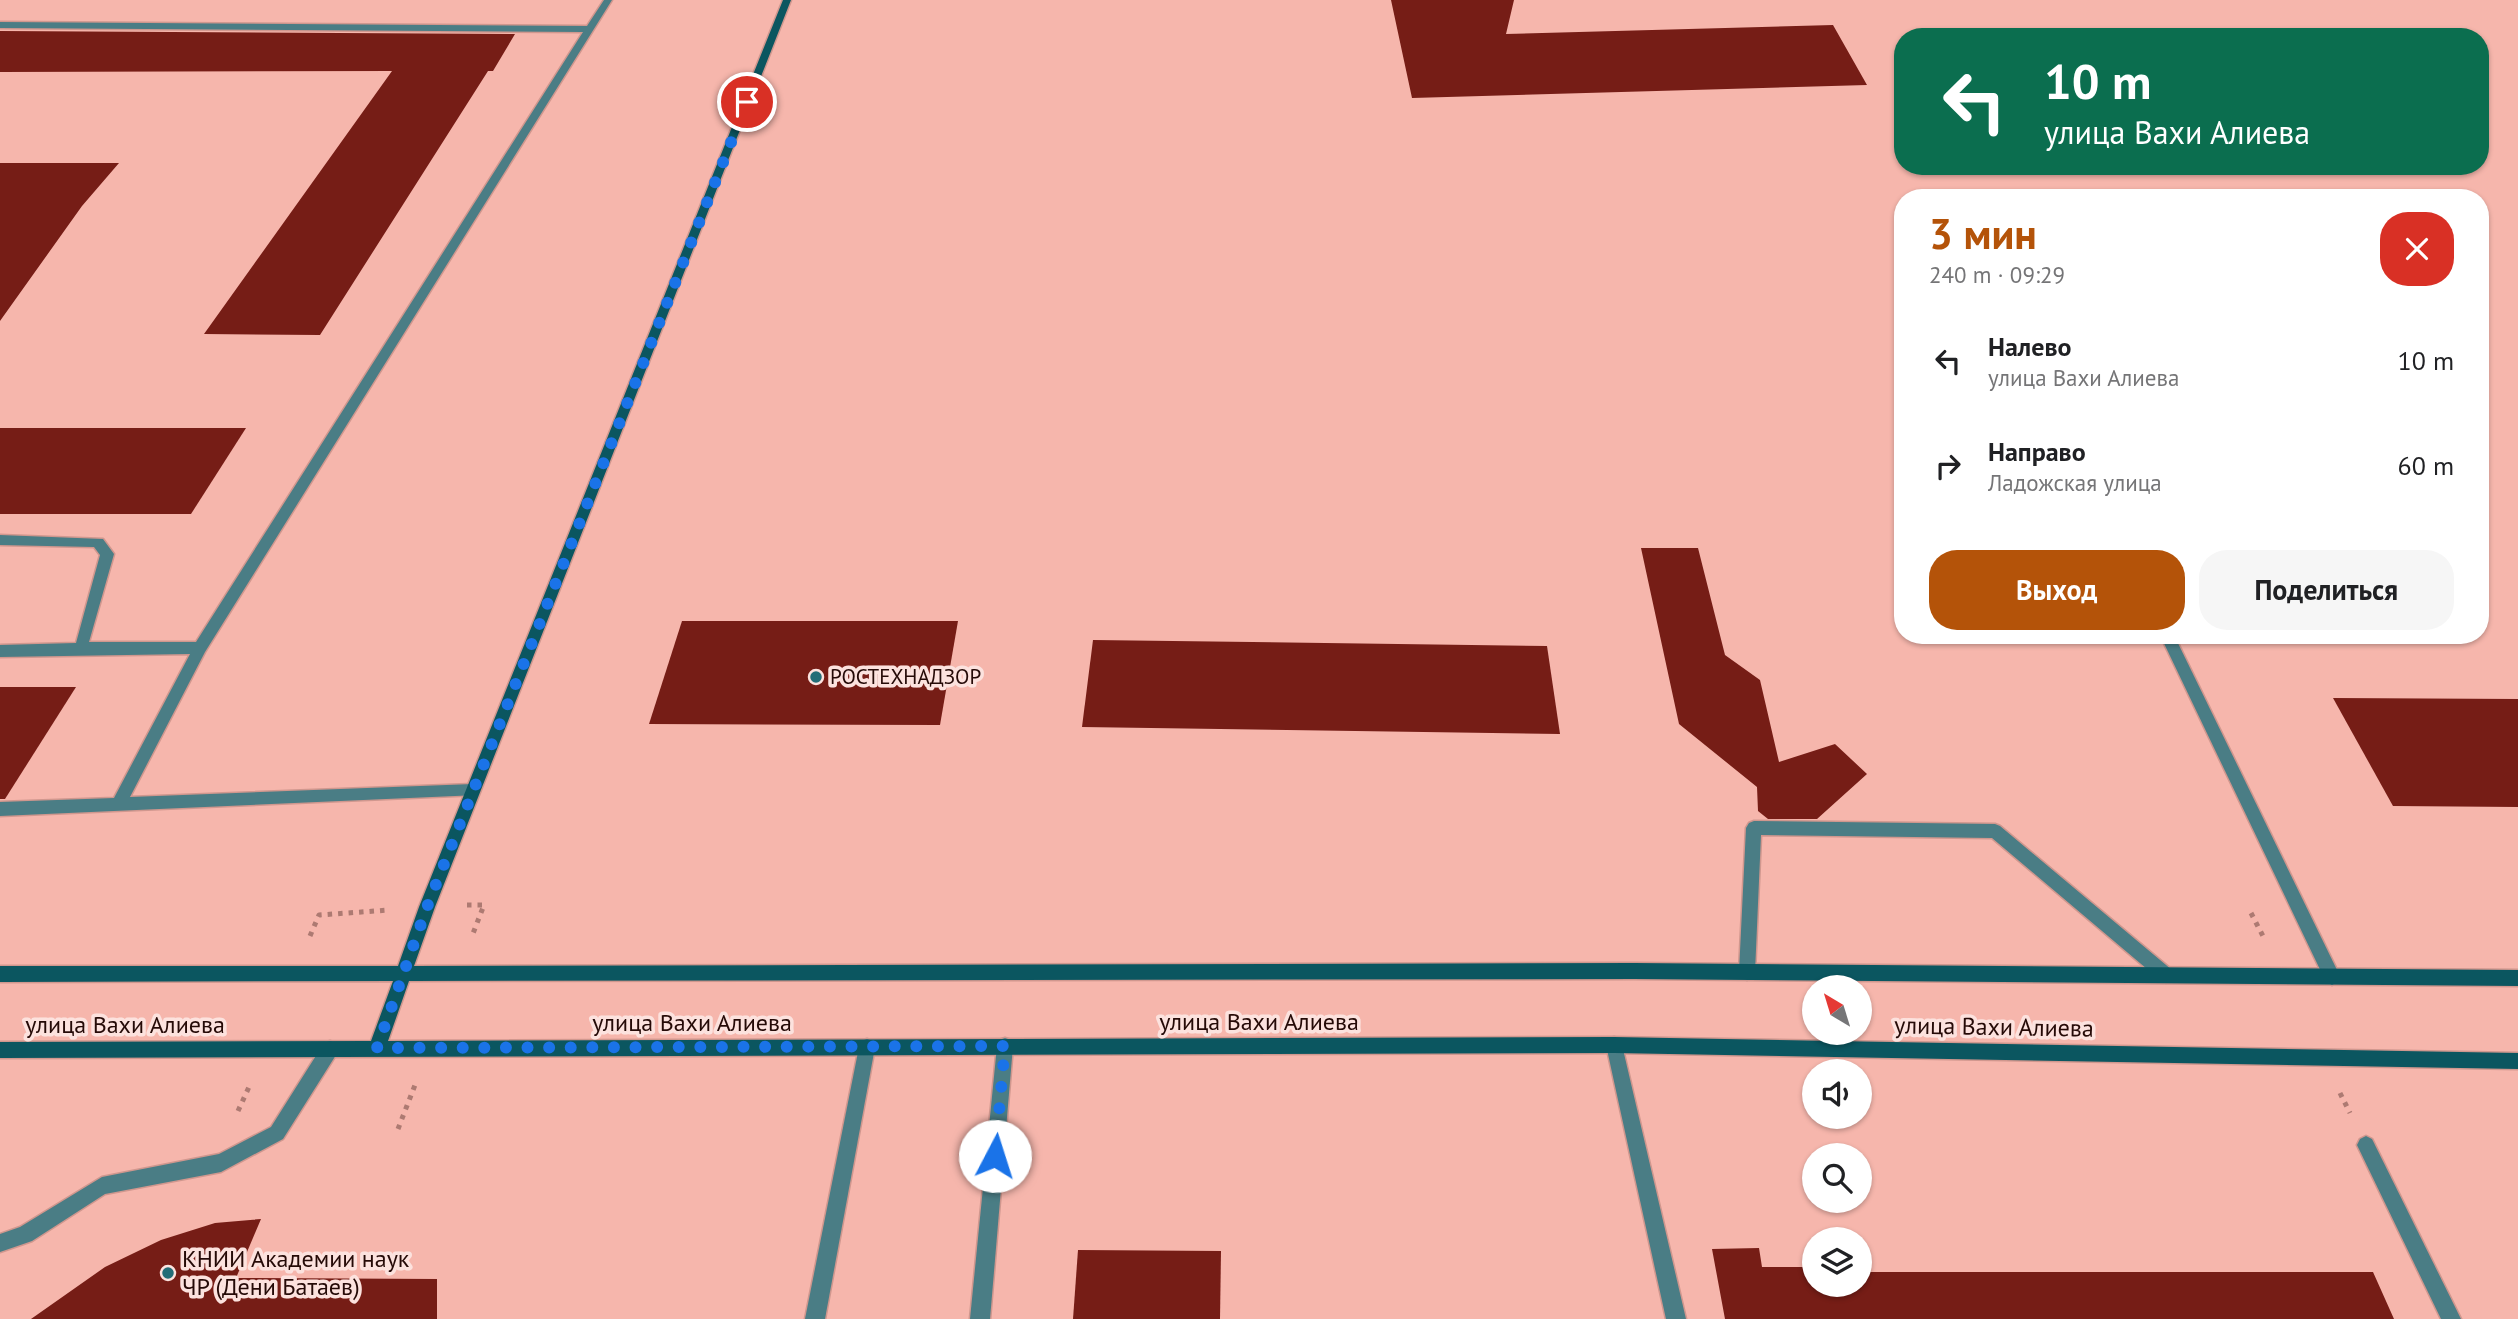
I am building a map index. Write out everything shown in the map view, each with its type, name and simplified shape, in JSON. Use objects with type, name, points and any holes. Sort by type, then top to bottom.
[{"type":"main road","points":[[377,1048],[473,790],[787,0]]},
{"type":"main road","points":[[0,974],[1747,972],[2518,978]]},
{"type":"main road","name":"улица Вахи Алиева","points":[[0,1050],[1614,1045],[2518,1061]]},
{"type":"lane","points":[[119,804],[200,648],[607,0]]},
{"type":"lane","points":[[0,25],[590,29]]},
{"type":"lane","points":[[0,540],[98,542],[107,554],[82,648]]},
{"type":"lane","points":[[2171,644],[2332,976]]},
{"type":"lane","points":[[0,651],[200,648]]},
{"type":"lane","points":[[0,809],[473,790]]},
{"type":"lane","points":[[1747,972],[1755,828],[1995,831],[2166,975]]},
{"type":"lane","points":[[1614,1045],[1676,1319]]},
{"type":"lane","points":[[980,1319],[1005,1046]]},
{"type":"lane","points":[[815,1319],[867,1047]]},
{"type":"lane","points":[[0,1243],[25,1234],[102,1186],[222,1163],[277,1133],[330,1049]]},
{"type":"lane","points":[[2366,1145],[2451,1319]]},
{"type":"building","points":[[1391,0],[1514,0],[1506,34],[1833,25],[1867,85],[1412,98]]},
{"type":"building","points":[[0,31],[515,34],[493,71],[488,71],[320,335],[204,334],[392,71],[0,72]]},
{"type":"building","points":[[0,163],[119,163],[82,206],[0,321]]},
{"type":"building","points":[[0,428],[246,428],[191,514],[0,514]]},
{"type":"building","points":[[1641,548],[1698,548],[1725,655],[1760,680],[1779,762],[1835,744],[1867,774],[1817,819],[1768,819],[1758,811],[1757,787],[1679,724]]},
{"type":"building","points":[[682,621],[958,621],[940,725],[649,724]]},
{"type":"building","points":[[1093,640],[1547,646],[1560,734],[1082,727]]},
{"type":"building","points":[[0,687],[76,687],[5,799],[0,799]]},
{"type":"building","points":[[2333,698],[2518,699],[2518,807],[2393,806]]},
{"type":"building","name":"КНИИ Академии наук ЧР (Дени Батаев)","points":[[261,1219],[236,1278],[437,1279],[437,1319],[31,1319],[105,1267],[161,1240],[215,1223]]},
{"type":"building","points":[[1759,1248],[1762,1267],[1802,1267],[1802,1297],[1872,1297],[1872,1272],[2373,1272],[2394,1319],[1725,1319],[1712,1249]]},
{"type":"building","points":[[1078,1250],[1221,1251],[1220,1319],[1073,1319]]},
{"type":"place","name":"РОСТЕХНАДЗОР","points":[[816,677]]},
{"type":"place","name":"КНИИ Академии наук ЧР (Дени Батаев)","points":[[168,1273]]},
{"type":"route","points":[[747,102],[427,907],[377,1048],[1005,1046],[995,1156]]}]
